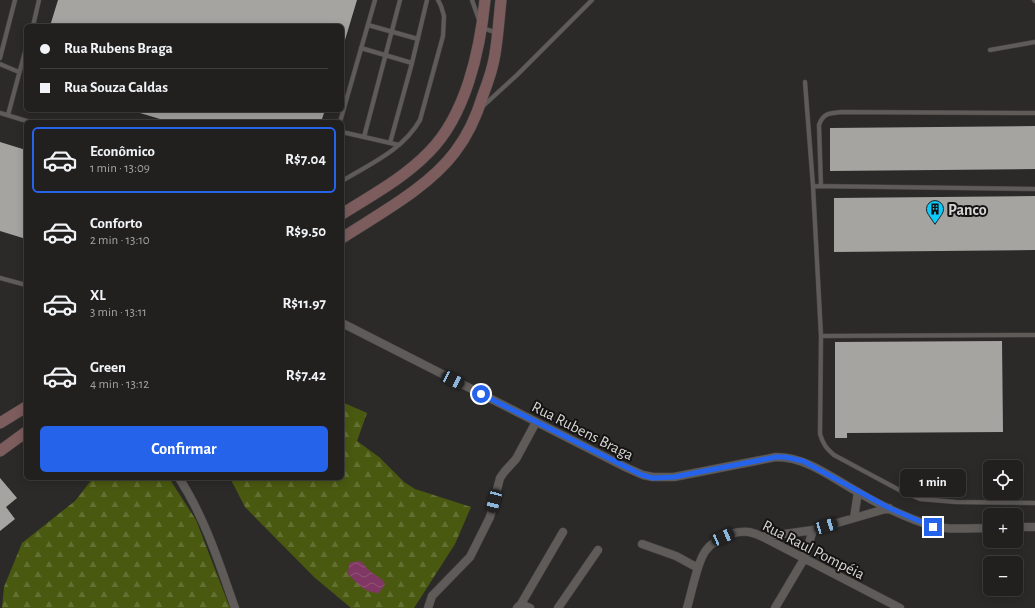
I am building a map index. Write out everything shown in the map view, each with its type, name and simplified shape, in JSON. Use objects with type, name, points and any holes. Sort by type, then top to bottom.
[{"type":"street","points":[[344,213],[397,180],[430,152],[444,134],[459,106],[469,80],[482,28],[484,0]]},
{"type":"street","points":[[344,237],[396,204],[428,179],[444,165],[465,137],[478,112],[491,74],[495,55],[501,0]]},
{"type":"street","name":"Rua Rubens Braga","points":[[344,324],[642,475],[653,478],[674,477],[776,457],[785,457],[803,461],[889,508],[933,527],[983,528]]},
{"type":"street","points":[[0,423],[24,408]]},
{"type":"street","points":[[428,608],[432,596],[470,557],[490,517],[500,478],[516,459],[536,422]]},
{"type":"street","points":[[0,451],[24,433]]},
{"type":"street","points":[[180,480],[191,497],[204,524],[235,608]]},
{"type":"street","points":[[854,518],[858,492]]},
{"type":"street","points":[[764,537],[813,530],[889,508]]},
{"type":"street","points":[[1023,528],[1035,527]]},
{"type":"street","points":[[775,608],[804,559],[813,530]]},
{"type":"street","points":[[530,608],[519,606],[563,532]]},
{"type":"street","name":"Rua Raul Pompéia","points":[[687,608],[698,568],[706,549],[723,537],[732,533],[750,532],[764,537],[900,608]]},
{"type":"street","points":[[642,544],[676,556],[698,568]]},
{"type":"street","points":[[558,608],[598,550]]},
{"type":"lane","points":[[0,58],[15,0]]},
{"type":"lane","points":[[33,24],[39,0]]},
{"type":"lane","points":[[344,108],[375,0]]},
{"type":"lane","points":[[364,137],[400,0]]},
{"type":"lane","points":[[390,143],[427,0]]},
{"type":"lane","points":[[344,181],[400,145],[414,131],[420,120],[443,36],[444,16],[442,6],[438,0]]},
{"type":"lane","points":[[472,0],[482,28],[497,33]]},
{"type":"lane","points":[[478,112],[592,0]]},
{"type":"lane","points":[[368,25],[418,39]]},
{"type":"lane","points":[[990,50],[1035,42]]},
{"type":"lane","points":[[361,48],[412,62]]},
{"type":"lane","points":[[8,115],[24,55]]},
{"type":"lane","points":[[0,64],[19,72]]},
{"type":"lane","points":[[806,82],[813,186],[820,336],[820,434],[822,442],[834,455],[903,492],[920,499],[956,502],[1035,502]]},
{"type":"lane","points":[[820,186],[819,125],[821,119],[825,115],[841,112],[1035,112]]},
{"type":"lane","points":[[0,113],[24,120]]},
{"type":"lane","points":[[344,132],[400,145]]},
{"type":"lane","points":[[813,186],[1035,189]]},
{"type":"lane","points":[[0,278],[24,284]]},
{"type":"lane","points":[[820,336],[1035,335]]},
{"type":"green space","points":[[344,403],[367,413],[357,441],[379,457],[404,482],[415,489],[471,507],[455,544],[414,608],[351,608],[314,577],[245,507],[231,480],[344,480]]},
{"type":"green space","points":[[91,480],[170,480],[196,520],[230,608],[2,608],[4,587],[22,543],[75,501]]},
{"type":"water","points":[[359,561],[385,584],[379,593],[366,590],[348,574],[349,563]]},
{"type":"building","points":[[58,0],[357,0],[344,43],[344,24],[51,24]]},
{"type":"building","points":[[137,112],[324,112],[322,120],[163,120]]},
{"type":"building","name":"Panco","points":[[1035,126],[1035,169],[830,171],[830,128]]},
{"type":"building","points":[[0,142],[24,149],[24,238],[0,231]]},
{"type":"building","name":"Panco","points":[[1035,196],[1035,250],[834,252],[834,198]]},
{"type":"building","points":[[1002,341],[1003,432],[847,433],[847,438],[835,438],[835,342]]},
{"type":"building","points":[[0,478],[17,498],[6,507],[15,519],[0,531]]},
{"type":"place","name":"Panco","points":[[935,224]]},
{"type":"route","points":[[481,394],[642,475],[653,478],[674,477],[776,457],[793,458],[803,461],[889,508],[933,527]]}]
